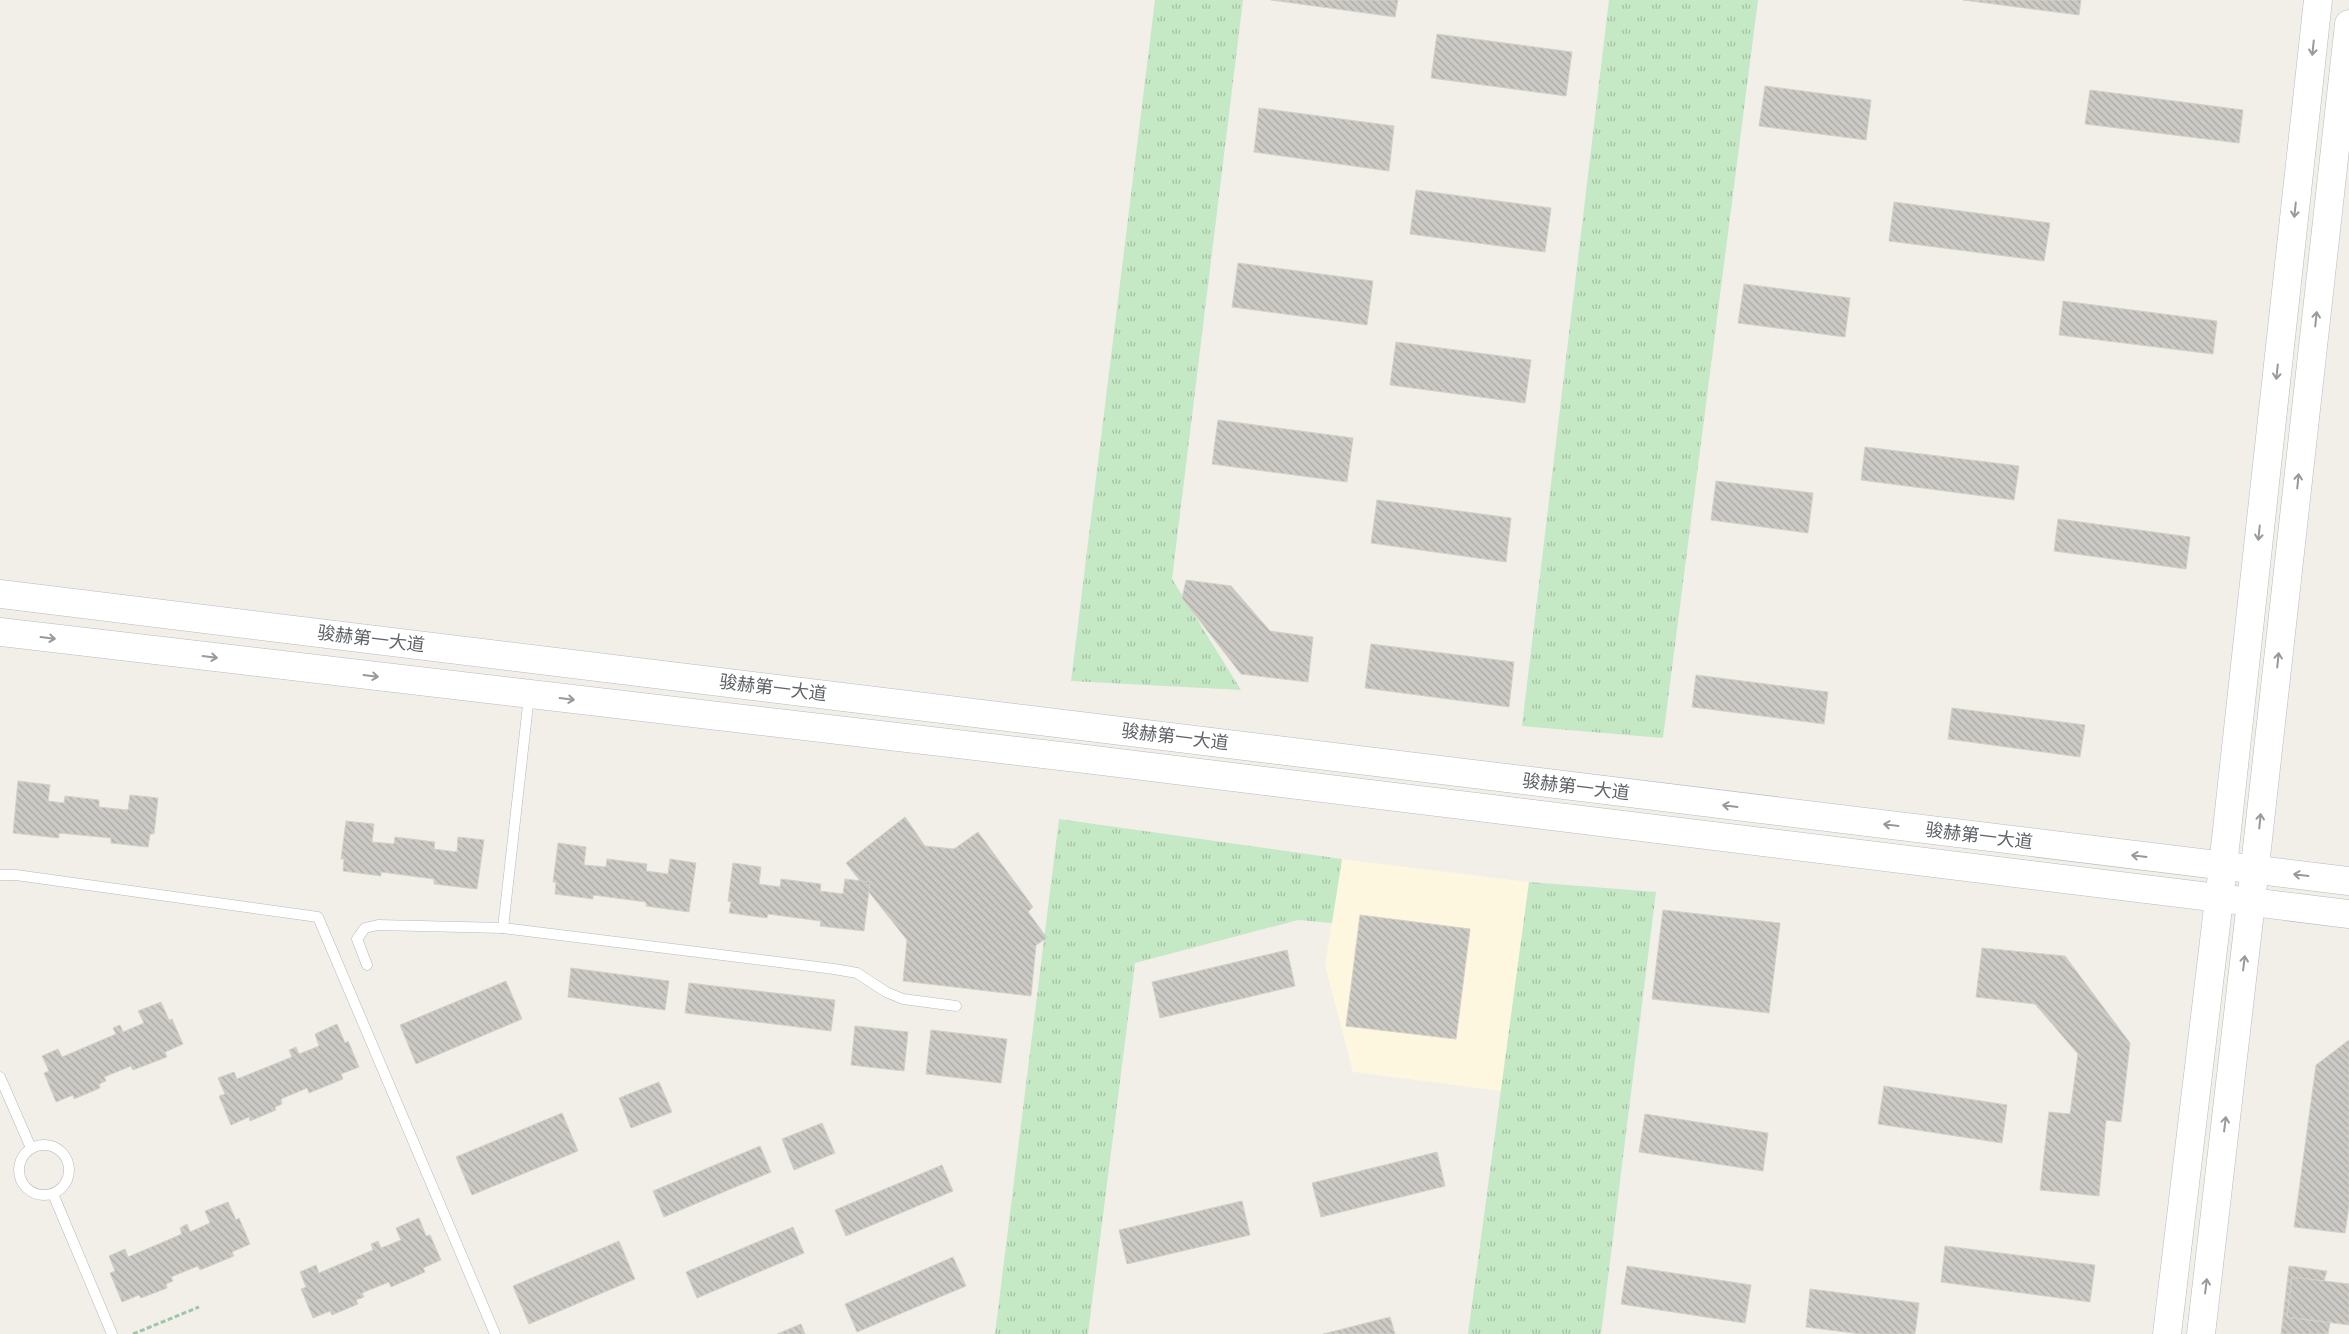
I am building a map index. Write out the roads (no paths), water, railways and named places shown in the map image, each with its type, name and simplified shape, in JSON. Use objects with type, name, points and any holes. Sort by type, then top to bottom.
[{"type":"main road","points":[[2167,1334],[2219,898],[2318,0]]},
{"type":"main road","points":[[2201,1334],[2349,24]]},
{"type":"main road","name":"骏赫第一大道","points":[[0,594],[2349,881]]},
{"type":"main road","name":"骏赫第一大道","points":[[0,632],[1086,759],[2349,914]]},
{"type":"lane","points":[[503,928],[530,694]]},
{"type":"lane","points":[[0,875],[26,876],[318,917],[496,1334]]},
{"type":"lane","points":[[367,965],[357,939],[365,928],[378,925],[503,928],[834,969],[857,973],[886,992],[903,1000],[956,1006]]},
{"type":"lane","points":[[0,1078],[31,1148]]},
{"type":"lane","points":[[39,1145],[55,1147],[67,1159],[69,1167],[66,1183],[53,1194],[36,1194],[29,1190],[19,1177],[20,1160],[31,1148],[39,1145]]},
{"type":"lane","points":[[53,1194],[112,1334]]}]
